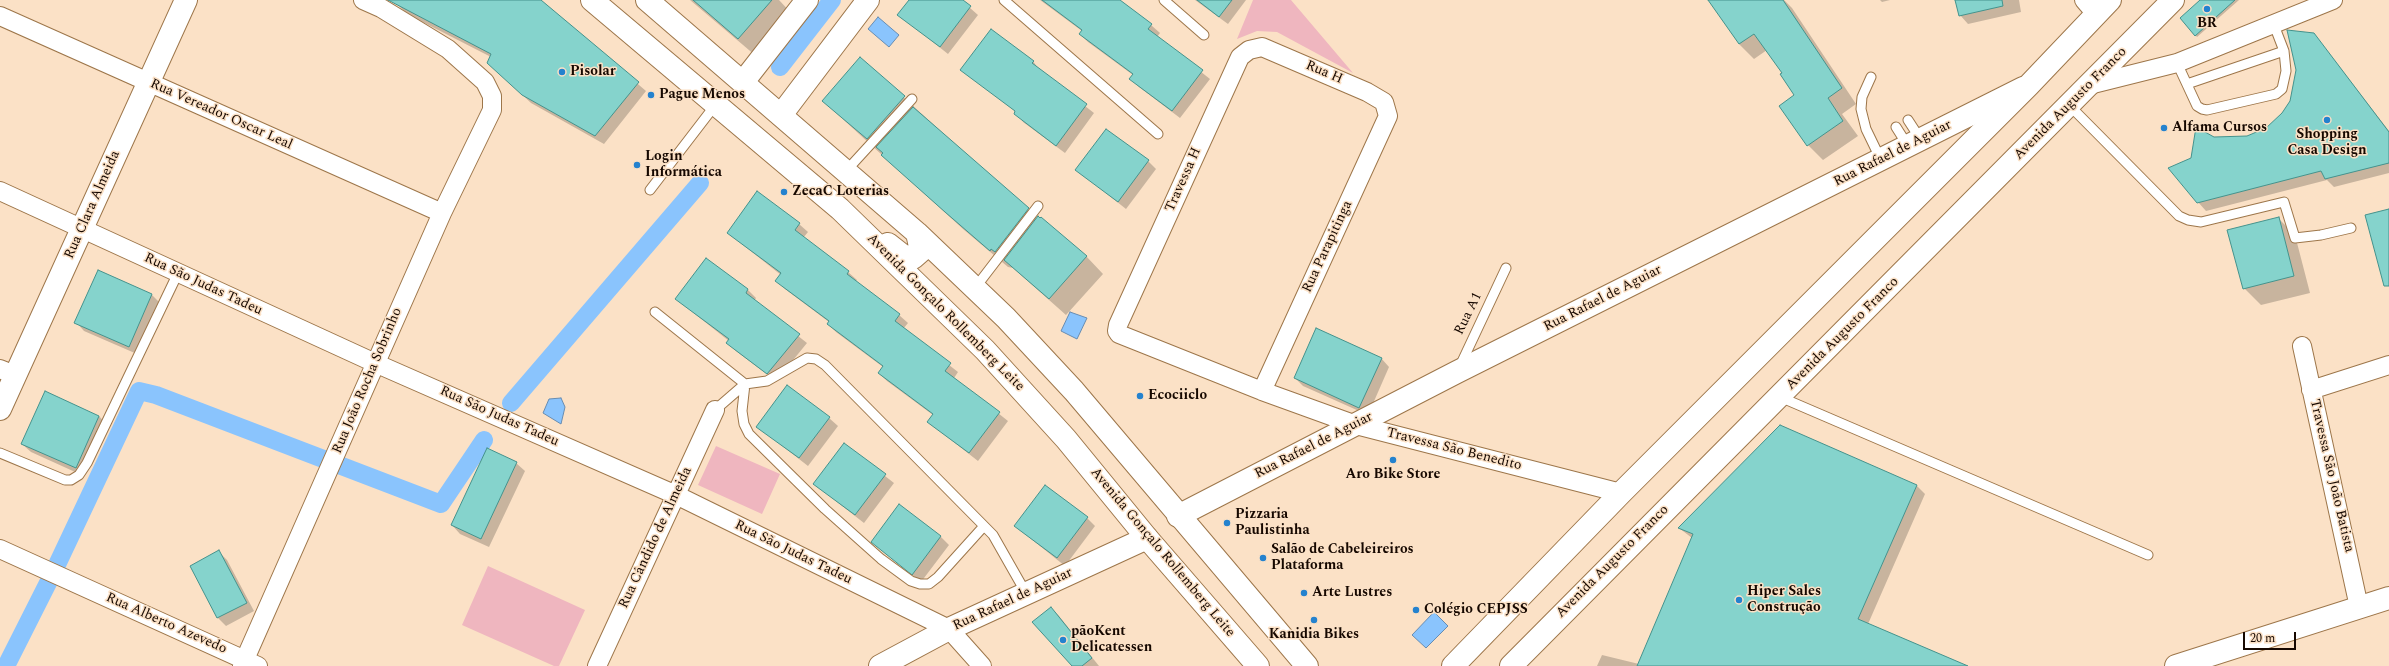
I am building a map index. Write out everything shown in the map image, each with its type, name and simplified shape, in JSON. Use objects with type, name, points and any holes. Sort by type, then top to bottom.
[{"type":"main road","name":"Rua Clara Almeida","points":[[0,410],[7,372],[82,229],[186,0]]},
{"type":"main road","name":"Avenida Gonçalo Rollemberg Leite","points":[[592,0],[840,209],[985,350],[1066,439],[1147,538],[1258,666]]},
{"type":"main road","points":[[647,0],[917,233],[1006,318],[1074,391],[1178,516],[1307,666]]},
{"type":"main road","points":[[743,82],[807,0]]},
{"type":"main road","points":[[781,115],[868,0]]},
{"type":"main road","name":"Avenida Augusto Franco","points":[[1514,665],[2173,0]]},
{"type":"main road","points":[[1453,666],[1621,493],[2030,85],[2097,5]]},
{"type":"main road","name":"Rua Rafael de Aguiar","points":[[1178,516],[1457,372],[2030,85]]},
{"type":"main road","points":[[840,209],[908,258],[913,258],[921,251],[917,233]]},
{"type":"main road","name":"Rua Rafael de Aguiar","points":[[880,666],[949,629],[1147,538]]},
{"type":"main road","points":[[2176,666],[2359,606],[2389,598]]},
{"type":"street","points":[[363,0],[385,4]]},
{"type":"street","points":[[2090,85],[2176,63],[2274,25],[2332,0]]},
{"type":"street","name":"Rua João Rocha Sobrinho","points":[[248,664],[375,363],[442,213],[492,110],[492,96],[485,82],[448,49],[385,4]]},
{"type":"street","name":"Rua Vereador Oscar Leal","points":[[0,16],[148,84],[442,213]]},
{"type":"street","name":"Rua H","points":[[1262,47],[1367,92],[1384,102]]},
{"type":"street","name":"Travessa H","points":[[1118,325],[1240,57],[1249,50],[1262,47]]},
{"type":"street","name":"Rua Parapitinga","points":[[1262,391],[1388,116],[1384,102]]},
{"type":"street","name":"Rua São Judas Tadeu","points":[[0,191],[375,363],[676,495],[949,629],[982,666]]},
{"type":"street","name":"Travessa São Benedito","points":[[1118,325],[1117,331],[1119,334],[1262,391],[1356,425],[1621,493]]},
{"type":"street","name":"Travessa São João Batista","points":[[2302,346],[2359,606]]},
{"type":"street","points":[[2312,390],[2389,365]]},
{"type":"street","name":"Rua Cândido de Almeida","points":[[597,666],[716,410]]},
{"type":"street","name":"Rua Alberto Azevedo","points":[[0,549],[248,664]]},
{"type":"lane","points":[[1004,0],[1158,134]]},
{"type":"lane","points":[[1164,0],[1204,35]]},
{"type":"lane","points":[[2176,63],[2197,106],[2207,110],[2276,94],[2282,88],[2286,79],[2284,51],[2274,25]]},
{"type":"lane","points":[[2186,84],[2284,51]]},
{"type":"lane","points":[[1871,77],[1862,97],[1861,109],[1866,129],[1881,160]]},
{"type":"lane","points":[[846,171],[912,99]]},
{"type":"lane","points":[[650,190],[716,104]]},
{"type":"lane","points":[[2069,105],[2179,216],[2188,220],[2201,222],[2284,202],[2295,238],[2321,235],[2351,228]]},
{"type":"lane","points":[[1908,120],[1915,143]]},
{"type":"lane","points":[[1896,127],[1915,143]]},
{"type":"lane","points":[[975,288],[1038,206]]},
{"type":"lane","name":"Rua A1","points":[[1457,372],[1506,268]]},
{"type":"lane","points":[[0,453],[65,480],[71,480],[79,475],[86,464],[178,273]]},
{"type":"lane","points":[[656,312],[745,384]]},
{"type":"lane","points":[[716,410],[745,384],[767,381],[807,358],[816,359],[825,365],[984,526],[1004,551],[1026,593]]},
{"type":"lane","points":[[745,384],[742,411],[744,424],[749,434],[825,508],[881,559],[911,581],[920,584],[929,584],[938,577],[984,526]]},
{"type":"lane","points":[[1780,397],[2148,555]]},
{"type":"shaded area","points":[[1253,0],[1291,0],[1353,73],[1277,32],[1257,31],[1237,39]]},
{"type":"shaded area","points":[[716,446],[780,474],[762,514],[698,485]]},
{"type":"shaded area","points":[[488,566],[585,610],[559,666],[554,666],[462,625]]},
{"type":"water","points":[[878,17],[899,35],[889,47],[868,29]]},
{"type":"water","points":[[1070,312],[1087,318],[1077,339],[1061,331]]},
{"type":"water","points":[[561,398],[565,407],[561,424],[543,413],[549,399]]},
{"type":"water","points":[[1434,612],[1448,626],[1426,648],[1412,635]]},
{"type":"building","name":"Pisolar","points":[[388,0],[541,0],[639,82],[595,136],[522,95],[487,63],[491,54]]},
{"type":"building","points":[[693,0],[772,0],[738,39]]},
{"type":"building","points":[[909,0],[963,0],[971,6],[940,47],[897,15]]},
{"type":"building","points":[[1042,0],[1120,0],[1152,24],[1148,29],[1203,70],[1172,111],[1129,79],[1133,74],[1079,34],[1082,30]]},
{"type":"building","points":[[1197,0],[1232,0],[1219,17]]},
{"type":"building","points":[[1708,0],[1783,0],[1842,88],[1828,98],[1843,121],[1807,146],[1779,106],[1794,95],[1780,74],[1782,73],[1754,34],[1739,44]]},
{"type":"building","points":[[1955,0],[2002,0],[2003,6],[1959,16]]},
{"type":"building","name":"BR","points":[[2200,0],[2235,0],[2195,36],[2180,18]]},
{"type":"building","points":[[991,29],[1034,61],[1032,63],[1087,104],[1056,146],[1014,114],[1015,111],[960,70]]},
{"type":"building","name":"Shopping Casa Design","points":[[2287,30],[2314,33],[2389,132],[2389,163],[2325,179],[2321,171],[2197,203],[2168,168],[2191,158],[2196,127],[2214,137],[2247,136],[2266,128],[2282,113],[2290,101],[2296,70]]},
{"type":"building","points":[[860,57],[905,96],[867,139],[822,101]]},
{"type":"building","points":[[913,107],[1029,208],[995,252],[991,249],[990,251],[945,212],[881,155],[883,153],[876,147]]},
{"type":"building","points":[[1106,129],[1149,160],[1118,202],[1075,170]]},
{"type":"building","points":[[757,191],[800,223],[795,230],[849,271],[847,274],[900,314],[895,321],[951,363],[945,371],[1000,412],[969,453],[927,422],[933,414],[878,373],[883,366],[827,324],[829,321],[775,281],[781,273],[727,233]]},
{"type":"building","points":[[2389,209],[2389,286],[2384,286],[2365,215]]},
{"type":"building","points":[[1038,216],[1087,256],[1049,299],[1004,260]]},
{"type":"building","points":[[2279,217],[2294,276],[2243,289],[2227,230]]},
{"type":"building","points":[[706,258],[748,289],[746,293],[800,334],[767,374],[726,343],[729,339],[675,299]]},
{"type":"building","points":[[98,270],[152,294],[129,347],[74,323]]},
{"type":"building","points":[[1316,328],[1382,358],[1359,408],[1294,378]]},
{"type":"building","points":[[787,385],[830,417],[799,458],[756,427]]},
{"type":"building","points":[[45,391],[99,416],[76,468],[21,444]]},
{"type":"building","points":[[1780,425],[1917,485],[1858,619],[1968,666],[1637,666],[1693,534],[1678,528]]},
{"type":"building","points":[[844,443],[886,474],[855,515],[813,484]]},
{"type":"building","points":[[487,448],[517,462],[481,539],[451,525]]},
{"type":"building","points":[[1045,485],[1088,517],[1057,558],[1014,526]]},
{"type":"building","points":[[899,504],[941,536],[912,575],[871,542]]},
{"type":"building","points":[[219,550],[247,603],[217,618],[190,566]]},
{"type":"building","name":"pãoKent Delicatessen","points":[[1051,607],[1092,658],[1082,666],[1072,666],[1032,622]]},
{"type":"waterway","points":[[780,67],[832,0]]},
{"type":"waterway","points":[[511,403],[700,183]]},
{"type":"waterway","points":[[6,666],[55,569],[139,391],[156,395],[441,504],[484,440]]},
{"type":"place","name":"BR","points":[[2207,9]]},
{"type":"place","name":"Pisolar","points":[[562,72]]},
{"type":"place","name":"Pague Menos","points":[[651,95]]},
{"type":"place","name":"Shopping Casa Design","points":[[2327,120]]},
{"type":"place","name":"Alfama Cursos","points":[[2164,128]]},
{"type":"place","name":"Login Informática","points":[[637,165]]},
{"type":"place","name":"ZecaC Loterias","points":[[784,192]]},
{"type":"place","name":"Ecociiclo","points":[[1140,396]]},
{"type":"place","name":"Aro Bike Store","points":[[1393,460]]},
{"type":"place","name":"Pizzaria Paulistinha","points":[[1227,523]]},
{"type":"place","name":"Salão de Cabeleireiros Plataforma","points":[[1263,558]]},
{"type":"place","name":"Arte Lustres","points":[[1304,593]]},
{"type":"place","name":"Hiper Sales Construção","points":[[1739,600]]},
{"type":"place","name":"Colégio CEPJSS","points":[[1416,610]]},
{"type":"place","name":"Kanidia Bikes","points":[[1314,620]]},
{"type":"place","name":"pãoKent Delicatessen","points":[[1063,640]]}]
